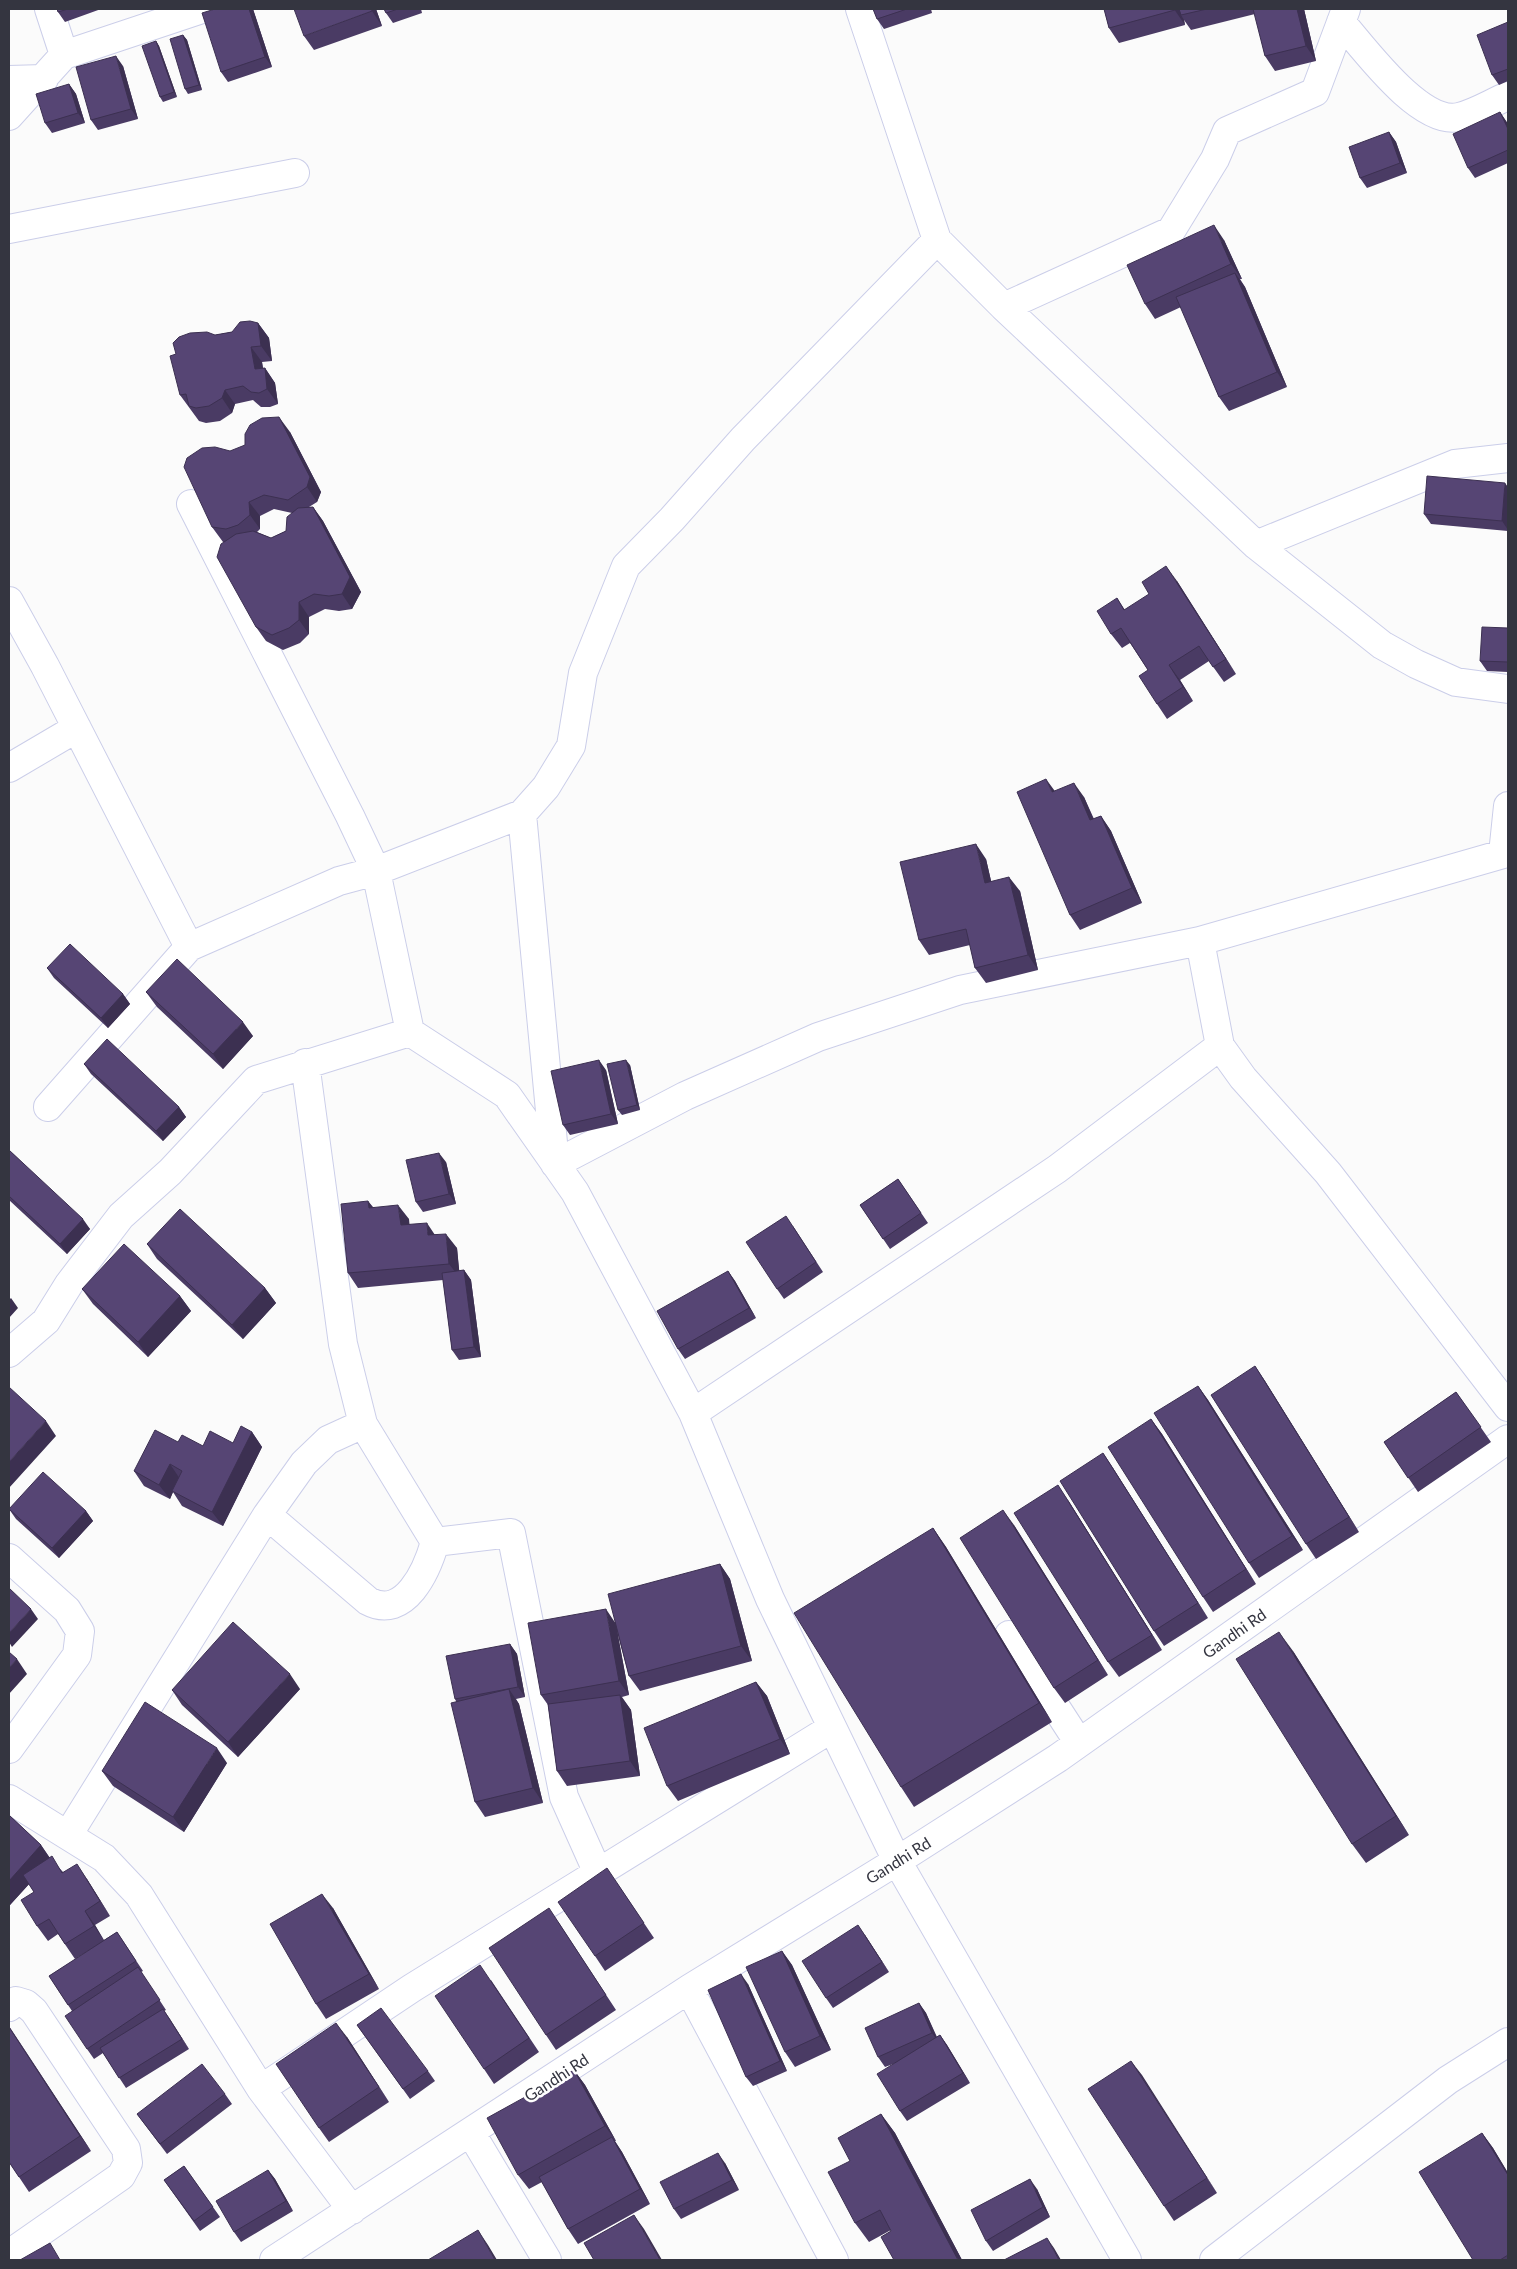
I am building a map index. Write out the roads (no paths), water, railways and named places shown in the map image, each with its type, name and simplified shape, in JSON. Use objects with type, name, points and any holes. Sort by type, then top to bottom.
[{"type":"street","points":[[49,9],[64,55]]},
{"type":"street","points":[[9,116],[64,55],[202,9]]},
{"type":"street","points":[[860,9],[937,240],[1004,307],[1256,545],[1382,645],[1416,664],[1456,682],[1508,689]]},
{"type":"street","points":[[1004,307],[1172,231],[1216,159],[1227,131],[1315,92],[1344,15]]},
{"type":"street","points":[[1344,15],[1403,91],[1435,115],[1458,118],[1508,96]]},
{"type":"street","points":[[9,80],[44,79]]},
{"type":"street","points":[[9,229],[295,173]]},
{"type":"street","points":[[48,1107],[189,947],[339,881],[376,871],[522,814],[546,787],[570,746],[583,673],[626,566],[672,519],[743,439],[937,240]]},
{"type":"street","points":[[1256,545],[1455,464],[1508,458]]},
{"type":"street","points":[[191,504],[350,816],[376,871],[410,1032],[507,1095],[579,1200],[693,1413],[770,1599],[897,1861],[1127,2260]]},
{"type":"street","points":[[9,602],[77,728],[189,947]]},
{"type":"street","points":[[9,768],[77,728]]},
{"type":"street","points":[[555,1164],[685,1096],[818,1037],[960,990],[1200,941],[1503,854],[1508,806]]},
{"type":"street","points":[[522,814],[555,1164]]},
{"type":"street","points":[[1200,941],[1220,1046],[1243,1078],[1328,1173],[1508,1407]]},
{"type":"street","points":[[9,1353],[46,1321],[69,1284],[121,1216],[170,1172],[256,1080],[305,1063],[410,1032]]},
{"type":"street","points":[[693,1413],[1057,1169],[1220,1046]]},
{"type":"street","points":[[267,1515],[368,1601],[379,1607],[394,1604],[407,1595],[418,1582],[430,1562],[435,1542],[363,1424],[343,1344],[305,1063]]},
{"type":"street","points":[[68,1836],[267,1515],[304,1463],[328,1440],[363,1424]]},
{"type":"street","name":"Gandhi Rd","points":[[274,2260],[689,1989],[897,1861],[1079,1743],[1508,1439]]},
{"type":"street","points":[[435,1542],[511,1533],[564,1796],[598,1873]]},
{"type":"street","points":[[9,1558],[67,1610],[80,1631],[77,1655],[9,1749]]},
{"type":"street","points":[[1009,1635],[1079,1743]]},
{"type":"street","points":[[261,2089],[412,1988],[832,1728]]},
{"type":"street","points":[[9,1799],[104,1858],[139,1895],[261,2089],[352,2210]]},
{"type":"street","points":[[689,1989],[834,2260]]},
{"type":"street","points":[[9,2007],[16,2001],[26,2004],[34,2011],[126,2149],[128,2163],[121,2176],[9,2254]]},
{"type":"street","points":[[1214,2260],[1448,2080],[1508,2042]]},
{"type":"street","points":[[471,2133],[547,2260]]}]
